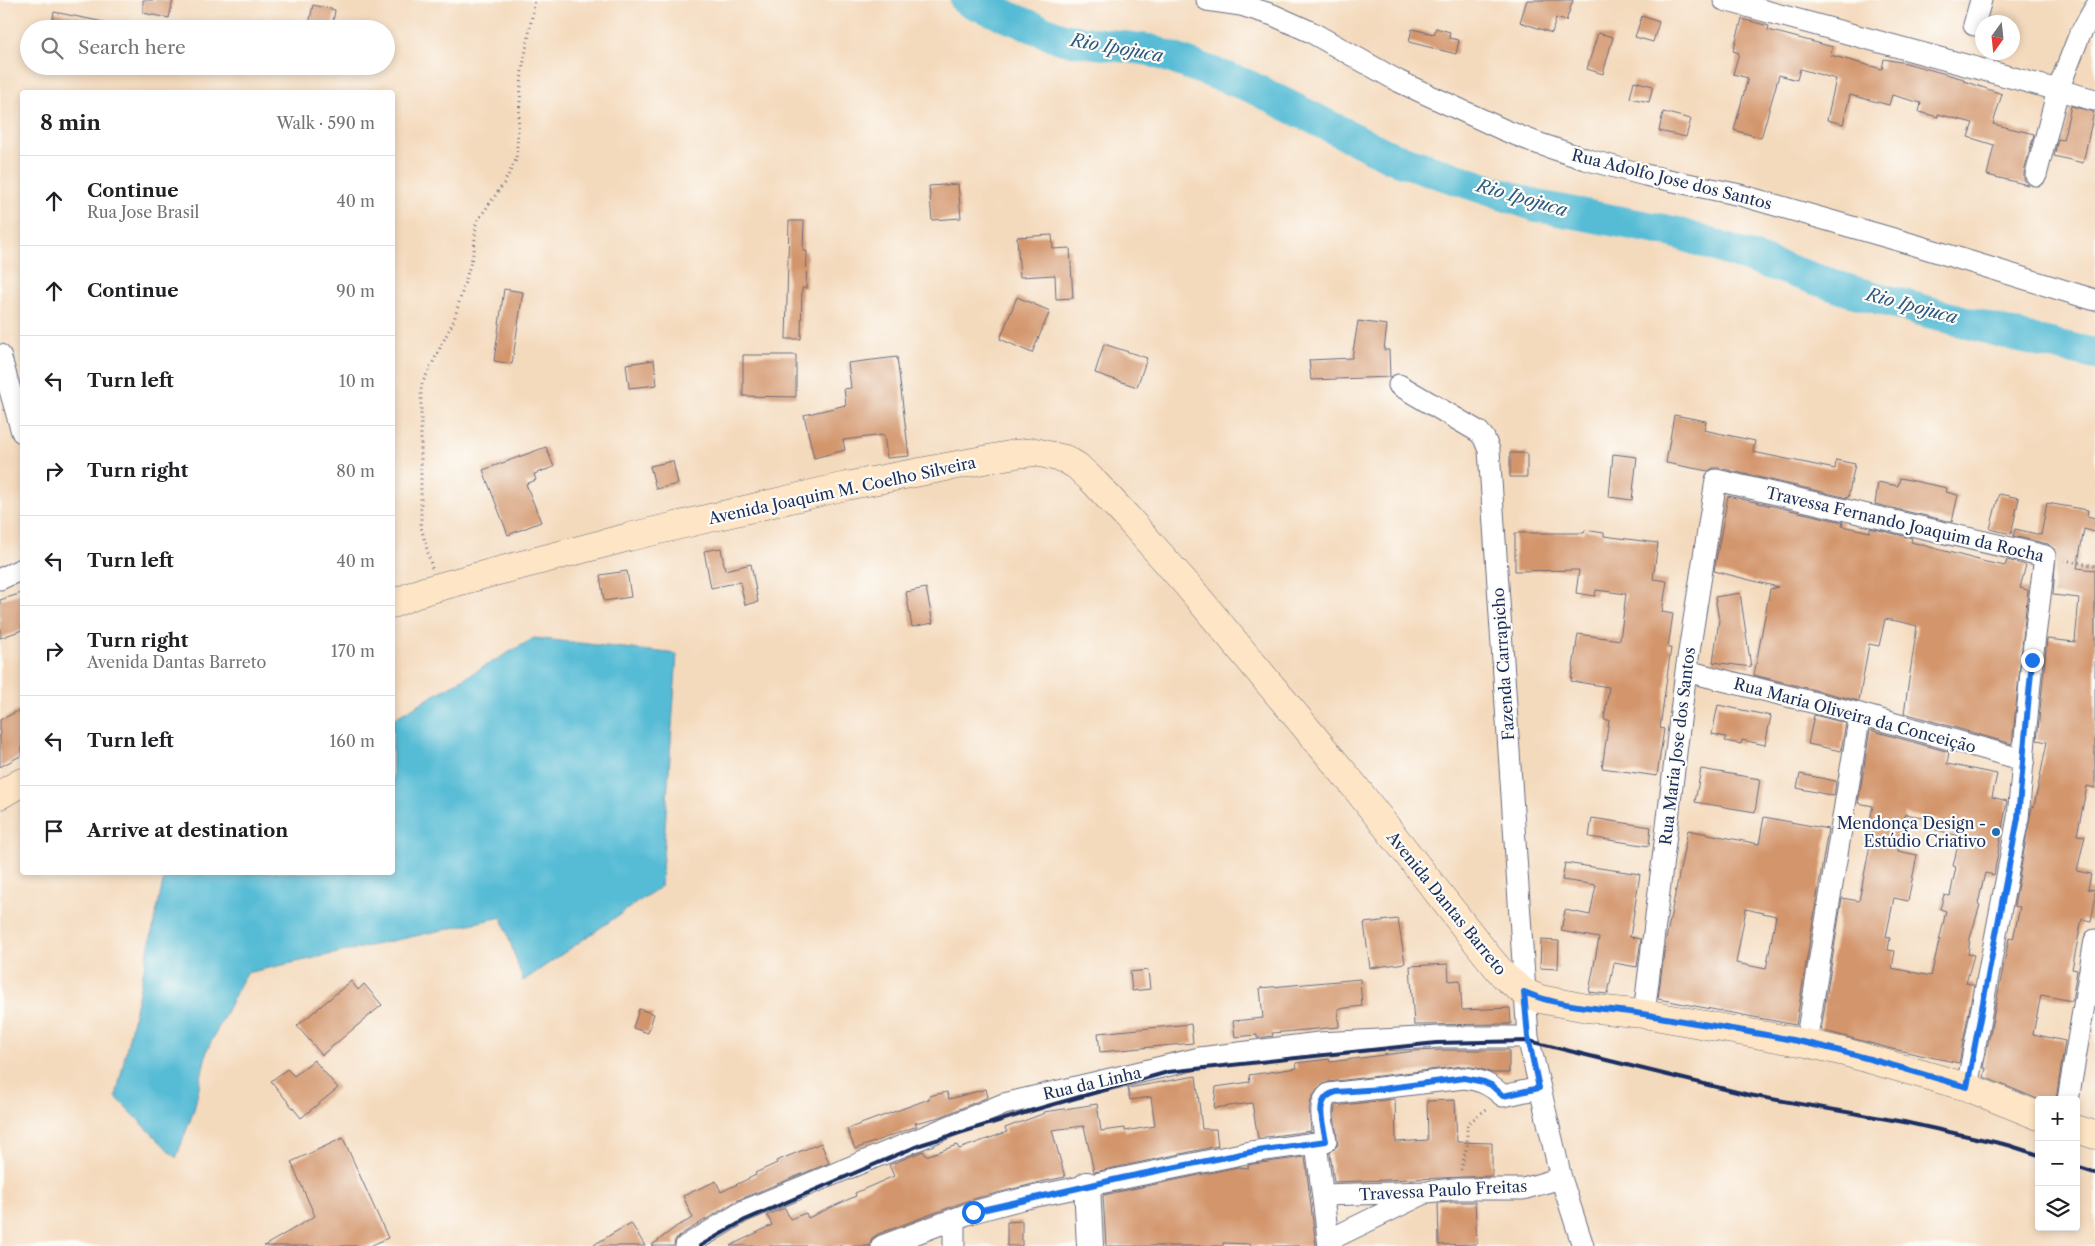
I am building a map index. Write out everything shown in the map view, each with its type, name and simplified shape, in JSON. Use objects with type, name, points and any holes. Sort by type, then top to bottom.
[{"type":"main road","name":"Avenida Joaquim M. Coelho Silveira","points":[[395,603],[437,588],[620,539],[846,486],[943,466],[1036,452],[1064,459],[1077,466],[1094,482],[1156,548],[1226,632]]},
{"type":"main road","name":"Avenida Dantas Barreto","points":[[1226,632],[1352,783],[1490,959],[1505,977],[1524,992],[1540,999],[1562,1004],[1644,1014],[1806,1043],[1848,1053],[1967,1087],[2035,1114]]},
{"type":"main road","points":[[0,795],[20,783]]},
{"type":"main road","points":[[2080,1130],[2095,1135]]},
{"type":"street","name":"Rua Adolfo Jose dos Santos","points":[[1207,0],[1241,4],[1273,15],[1327,40],[1398,81],[1538,143],[1645,175],[1740,195],[1906,242],[2095,300]]},
{"type":"street","points":[[1724,0],[2095,100]]},
{"type":"street","points":[[1974,25],[1981,0]]},
{"type":"street","points":[[2036,175],[2058,90],[2079,36],[2095,8]]},
{"type":"street","points":[[0,355],[20,425]]},
{"type":"street","name":"Fazenda Carrapicho","points":[[1399,385],[1479,432],[1489,450],[1528,1037],[1561,1178],[1583,1246]]},
{"type":"street","name":"Travessa Fernando Joaquim da Rocha","points":[[1716,480],[2045,556]]},
{"type":"street","name":"Rua Maria Jose dos Santos","points":[[1644,1014],[1686,671],[1716,480]]},
{"type":"street","points":[[1967,1087],[2018,818],[2032,660],[2045,556]]},
{"type":"street","points":[[0,579],[20,571]]},
{"type":"street","name":"Rua Maria Oliveira da Conceição","points":[[1686,671],[1860,714],[2024,760]]},
{"type":"street","points":[[1806,1043],[1860,714]]},
{"type":"street","points":[[2069,1096],[2095,940]]},
{"type":"street","name":"Rua da Linha","points":[[686,1246],[744,1211],[1004,1104],[1200,1058],[1299,1045],[1440,1037],[1528,1037]]},
{"type":"street","points":[[882,1246],[973,1212],[1022,1200],[1251,1152],[1326,1141],[1322,1107],[1323,1101],[1328,1094],[1464,1078],[1491,1085],[1503,1096],[1539,1088]]},
{"type":"street","points":[[1316,1143],[1329,1243],[1428,1192]]},
{"type":"street","name":"Travessa Paulo Freitas","points":[[1323,1194],[1523,1188],[1561,1178]]},
{"type":"street","points":[[1087,1185],[1090,1246]]},
{"type":"street","points":[[954,1220],[954,1246]]},
{"type":"path","points":[[437,588],[421,527],[421,386],[454,320],[474,251],[476,224],[504,183],[516,160],[522,72],[535,0]]},
{"type":"path","name":"Travessa Fernando Joaquim da Rocha","points":[[2045,556],[2095,566]]},
{"type":"path","points":[[1453,1189],[1460,1176],[1465,1156],[1467,1124],[1503,1096]]},
{"type":"water","points":[[534,638],[677,654],[661,886],[523,981],[502,917],[246,973],[207,1050],[194,1110],[176,1158],[116,1097],[165,875],[395,875],[395,718]]},
{"type":"building","points":[[143,0],[173,0],[169,18],[143,13]]},
{"type":"building","points":[[1527,0],[1573,0],[1566,21],[1556,18],[1552,33],[1520,22]]},
{"type":"building","points":[[313,5],[335,10],[333,20],[310,20]]},
{"type":"building","points":[[54,12],[94,20],[53,20]]},
{"type":"building","points":[[1642,16],[1659,22],[1653,42],[1635,37]]},
{"type":"building","points":[[1742,19],[1769,26],[1768,30],[1833,47],[1830,55],[1882,69],[1884,59],[1906,63],[1964,79],[1964,81],[2002,94],[1993,124],[2034,134],[2024,172],[2024,179],[2028,185],[1987,175],[1994,145],[1968,137],[1973,123],[1938,114],[1938,117],[1919,112],[1921,103],[1892,95],[1889,105],[1850,95],[1843,124],[1827,120],[1836,79],[1800,69],[1797,80],[1779,75],[1761,138],[1734,130],[1748,78],[1733,74],[1739,53],[1733,51]]},
{"type":"building","points":[[1436,28],[1450,32],[1449,38],[1459,40],[1456,54],[1409,42],[1412,29],[1434,34]]},
{"type":"building","points":[[1598,33],[1613,37],[1603,74],[1587,69]]},
{"type":"building","points":[[1634,81],[1653,86],[1649,102],[1630,98]]},
{"type":"building","points":[[2071,106],[2094,112],[2083,163],[2054,156],[2058,139],[2063,140]]},
{"type":"building","points":[[1663,112],[1691,119],[1686,137],[1659,131]]},
{"type":"building","points":[[958,184],[961,218],[932,220],[929,186]]},
{"type":"building","points":[[789,221],[804,221],[803,251],[807,251],[806,288],[802,288],[801,339],[786,339]]},
{"type":"building","points":[[1052,235],[1053,249],[1070,248],[1073,298],[1056,299],[1055,275],[1020,277],[1017,237]]},
{"type":"building","points":[[504,289],[523,292],[512,364],[494,361]]},
{"type":"building","points":[[1017,297],[1050,311],[1032,353],[1000,339]]},
{"type":"building","points":[[1358,321],[1387,325],[1384,350],[1389,350],[1390,377],[1311,380],[1309,360],[1352,358]]},
{"type":"building","points":[[1104,344],[1147,358],[1137,387],[1095,373]]},
{"type":"building","points":[[743,355],[796,355],[796,397],[743,396]]},
{"type":"building","points":[[897,357],[909,456],[887,458],[884,435],[843,440],[845,450],[814,458],[804,415],[846,405],[844,389],[851,388],[848,363]]},
{"type":"building","points":[[654,360],[657,385],[629,388],[626,364]]},
{"type":"building","points":[[1674,415],[1706,421],[1704,430],[1755,441],[1753,452],[1835,469],[1836,460],[1855,464],[1848,498],[1719,468],[1713,468],[1708,471],[1666,463]]},
{"type":"building","points":[[546,447],[554,467],[534,474],[536,480],[526,484],[541,522],[508,535],[483,470]]},
{"type":"building","points":[[1510,453],[1527,453],[1527,477],[1510,477]]},
{"type":"building","points":[[1613,454],[1637,457],[1632,500],[1609,497]]},
{"type":"building","points":[[673,461],[678,484],[656,489],[650,466]]},
{"type":"building","points":[[1900,478],[1947,488],[1946,492],[1958,495],[1952,522],[1875,504],[1878,482],[1898,486]]},
{"type":"building","points":[[1999,494],[2019,498],[2011,534],[1990,529]]},
{"type":"building","points":[[1728,496],[1843,522],[1842,526],[1870,532],[1870,528],[1912,538],[1911,542],[1986,562],[2005,566],[2007,560],[2026,565],[2020,588],[2028,590],[2012,744],[1904,713],[1917,626],[1885,619],[1879,646],[1869,644],[1859,701],[1754,675],[1770,589],[1778,587],[1714,571]]},
{"type":"building","points":[[2047,503],[2088,510],[2087,516],[2095,518],[2095,532],[2084,529],[2077,568],[2095,570],[2095,788],[2087,786],[2077,835],[2085,836],[2077,871],[2091,874],[2088,889],[2095,890],[2095,901],[2091,921],[2082,919],[2072,969],[2077,970],[2072,1001],[2041,995],[2033,1034],[2065,1041],[2057,1096],[2035,1096],[2035,1098],[1984,1077],[1986,1068],[1983,1068],[2009,938],[2013,939],[2020,907],[2014,906],[2032,806],[2034,807],[2047,742],[2037,740],[2047,639],[2075,642],[2079,598],[2053,595],[2056,551],[2048,544],[2013,536],[2015,529],[2041,535]]},
{"type":"building","points":[[1585,530],[1604,533],[1604,536],[1658,543],[1653,579],[1667,581],[1662,612],[1673,614],[1668,648],[1671,648],[1660,728],[1664,729],[1657,776],[1602,768],[1609,720],[1604,720],[1609,687],[1571,681],[1578,634],[1620,640],[1626,594],[1596,590],[1595,596],[1576,593],[1579,570],[1515,571],[1515,533],[1584,533]]},
{"type":"building","points":[[721,548],[725,570],[751,564],[758,602],[745,605],[740,582],[711,588],[704,551]]},
{"type":"building","points":[[627,571],[631,597],[604,601],[600,575]]},
{"type":"building","points":[[926,588],[933,623],[912,627],[906,592]]},
{"type":"building","points":[[1740,593],[1751,667],[1713,662],[1719,620],[1715,597]]},
{"type":"building","points":[[20,594],[20,631],[0,638],[0,600]]},
{"type":"building","points":[[1718,705],[1771,716],[1765,745],[1742,740],[1741,744],[1725,741],[1726,737],[1712,734]]},
{"type":"building","points":[[20,710],[20,756],[0,767],[0,720]]},
{"type":"building","points":[[1814,715],[1846,723],[1841,751],[1808,744]]},
{"type":"building","points":[[1870,730],[1949,752],[1947,764],[1997,774],[1992,797],[2007,801],[1994,875],[1985,873],[1978,904],[1980,905],[1970,938],[1968,954],[1974,955],[1966,983],[1974,985],[1959,1063],[1892,1049],[1821,1030],[1842,898],[1859,901],[1870,845],[1865,844],[1873,806],[1858,803]],"holes":[[[1905,814],[1938,820],[1936,830],[1960,836],[1953,866],[1956,867],[1950,896],[1944,895],[1940,909],[1946,911],[1931,976],[1892,968],[1895,951],[1888,950],[1890,938],[1886,937],[1894,898],[1908,901],[1917,855],[1898,851]]]},
{"type":"building","points":[[1701,769],[1760,779],[1755,812],[1695,802]]},
{"type":"building","points":[[1800,774],[1836,781],[1834,796],[1797,788]]},
{"type":"building","points":[[1764,817],[1828,829],[1796,1025],[1658,999],[1665,944],[1688,830],[1759,844]],"holes":[[[1746,909],[1776,916],[1766,969],[1736,963]]]},
{"type":"building","points":[[1592,818],[1651,827],[1649,846],[1589,837]]},
{"type":"building","points":[[1565,863],[1640,874],[1630,937],[1641,939],[1637,967],[1614,963],[1608,994],[1589,992],[1599,938],[1561,931],[1565,910],[1590,915],[1596,885],[1562,880]]},
{"type":"building","points":[[1398,919],[1405,963],[1370,968],[1364,923]]},
{"type":"building","points":[[1541,940],[1559,941],[1558,969],[1540,968]]},
{"type":"building","points":[[1448,964],[1449,981],[1460,980],[1462,1010],[1510,1008],[1511,1024],[1414,1025],[1410,966]]},
{"type":"building","points":[[1148,970],[1150,989],[1132,991],[1130,972]]},
{"type":"building","points":[[1360,979],[1362,1006],[1338,1009],[1339,1027],[1272,1033],[1273,1036],[1257,1038],[1257,1035],[1235,1037],[1233,1021],[1263,1018],[1260,988]]},
{"type":"building","points":[[351,981],[358,990],[364,984],[382,1005],[322,1055],[297,1026]]},
{"type":"building","points":[[639,1009],[654,1014],[648,1033],[633,1028]]},
{"type":"building","points":[[1191,1024],[1193,1043],[1100,1052],[1098,1033]]},
{"type":"building","points":[[1509,1050],[1509,1073],[1492,1073],[1478,1068],[1463,1066],[1328,1082],[1320,1086],[1311,1099],[1309,1110],[1311,1131],[1258,1138],[1252,1103],[1214,1108],[1216,1087],[1250,1082],[1249,1075],[1297,1068],[1296,1063],[1329,1059],[1330,1062],[1414,1051]]},
{"type":"building","points":[[314,1060],[338,1088],[301,1118],[271,1081],[287,1069],[294,1076]]},
{"type":"building","points":[[1196,1076],[1202,1129],[1216,1129],[1218,1146],[1094,1172],[1084,1126],[1052,1130],[1065,1177],[969,1200],[878,1234],[872,1238],[870,1246],[730,1246],[772,1225],[767,1215],[785,1208],[790,1219],[806,1213],[808,1218],[856,1196],[855,1193],[894,1176],[889,1165],[923,1151],[926,1156],[957,1145],[959,1149],[1007,1132],[1005,1128],[1044,1112],[1097,1104],[1101,1131],[1125,1128],[1125,1131],[1155,1126],[1151,1097],[1130,1100],[1128,1088]]},
{"type":"building","points":[[986,1089],[988,1097],[940,1117],[915,1123],[917,1126],[855,1149],[847,1129],[929,1099],[929,1096],[947,1092],[949,1099]]},
{"type":"building","points":[[1395,1099],[1396,1142],[1428,1140],[1427,1101],[1455,1100],[1457,1142],[1492,1143],[1492,1176],[1334,1182],[1330,1153],[1338,1145],[1334,1115],[1335,1106]]},
{"type":"building","points":[[343,1138],[388,1238],[370,1246],[264,1246],[315,1216],[291,1162]]},
{"type":"building","points":[[821,1143],[829,1163],[738,1200],[680,1235],[675,1240],[674,1246],[651,1246],[677,1226],[693,1218],[683,1196],[716,1181],[721,1192],[756,1175],[755,1173],[777,1163],[776,1161]]},
{"type":"building","points":[[1305,1157],[1316,1246],[1250,1246],[1250,1244],[1223,1243],[1223,1246],[1106,1246],[1103,1195],[1238,1167],[1248,1168],[1248,1165],[1253,1164]]},
{"type":"building","points":[[1475,1202],[1477,1244],[1439,1245],[1438,1203]]},
{"type":"building","points":[[1022,1221],[1022,1246],[1007,1246],[1007,1222]]},
{"type":"building","points":[[631,1223],[645,1246],[592,1246],[622,1228]]},
{"type":"waterway","name":"Rio Ipojuca","points":[[966,0],[1063,39],[1150,50],[1249,86],[1391,157],[1537,206],[1674,232],[1848,290],[2024,338],[2095,354]]},
{"type":"railway","points":[[700,1246],[745,1220],[920,1145],[1168,1072],[1436,1043],[1529,1041],[1749,1095],[1904,1122],[2008,1145],[2035,1154]]},
{"type":"railway","points":[[2080,1168],[2095,1173]]},
{"type":"place","name":"Mendonça Design - Estúdio Criativo","points":[[1996,832]]},
{"type":"route","points":[[973,1212],[1122,1178],[1251,1152],[1326,1141],[1322,1114],[1323,1101],[1328,1094],[1336,1092],[1382,1089],[1464,1078],[1491,1085],[1503,1096],[1539,1088],[1528,1037],[1524,992],[1540,999],[1562,1004],[1644,1014],[1806,1043],[1967,1087],[2018,818],[2032,660]]}]
